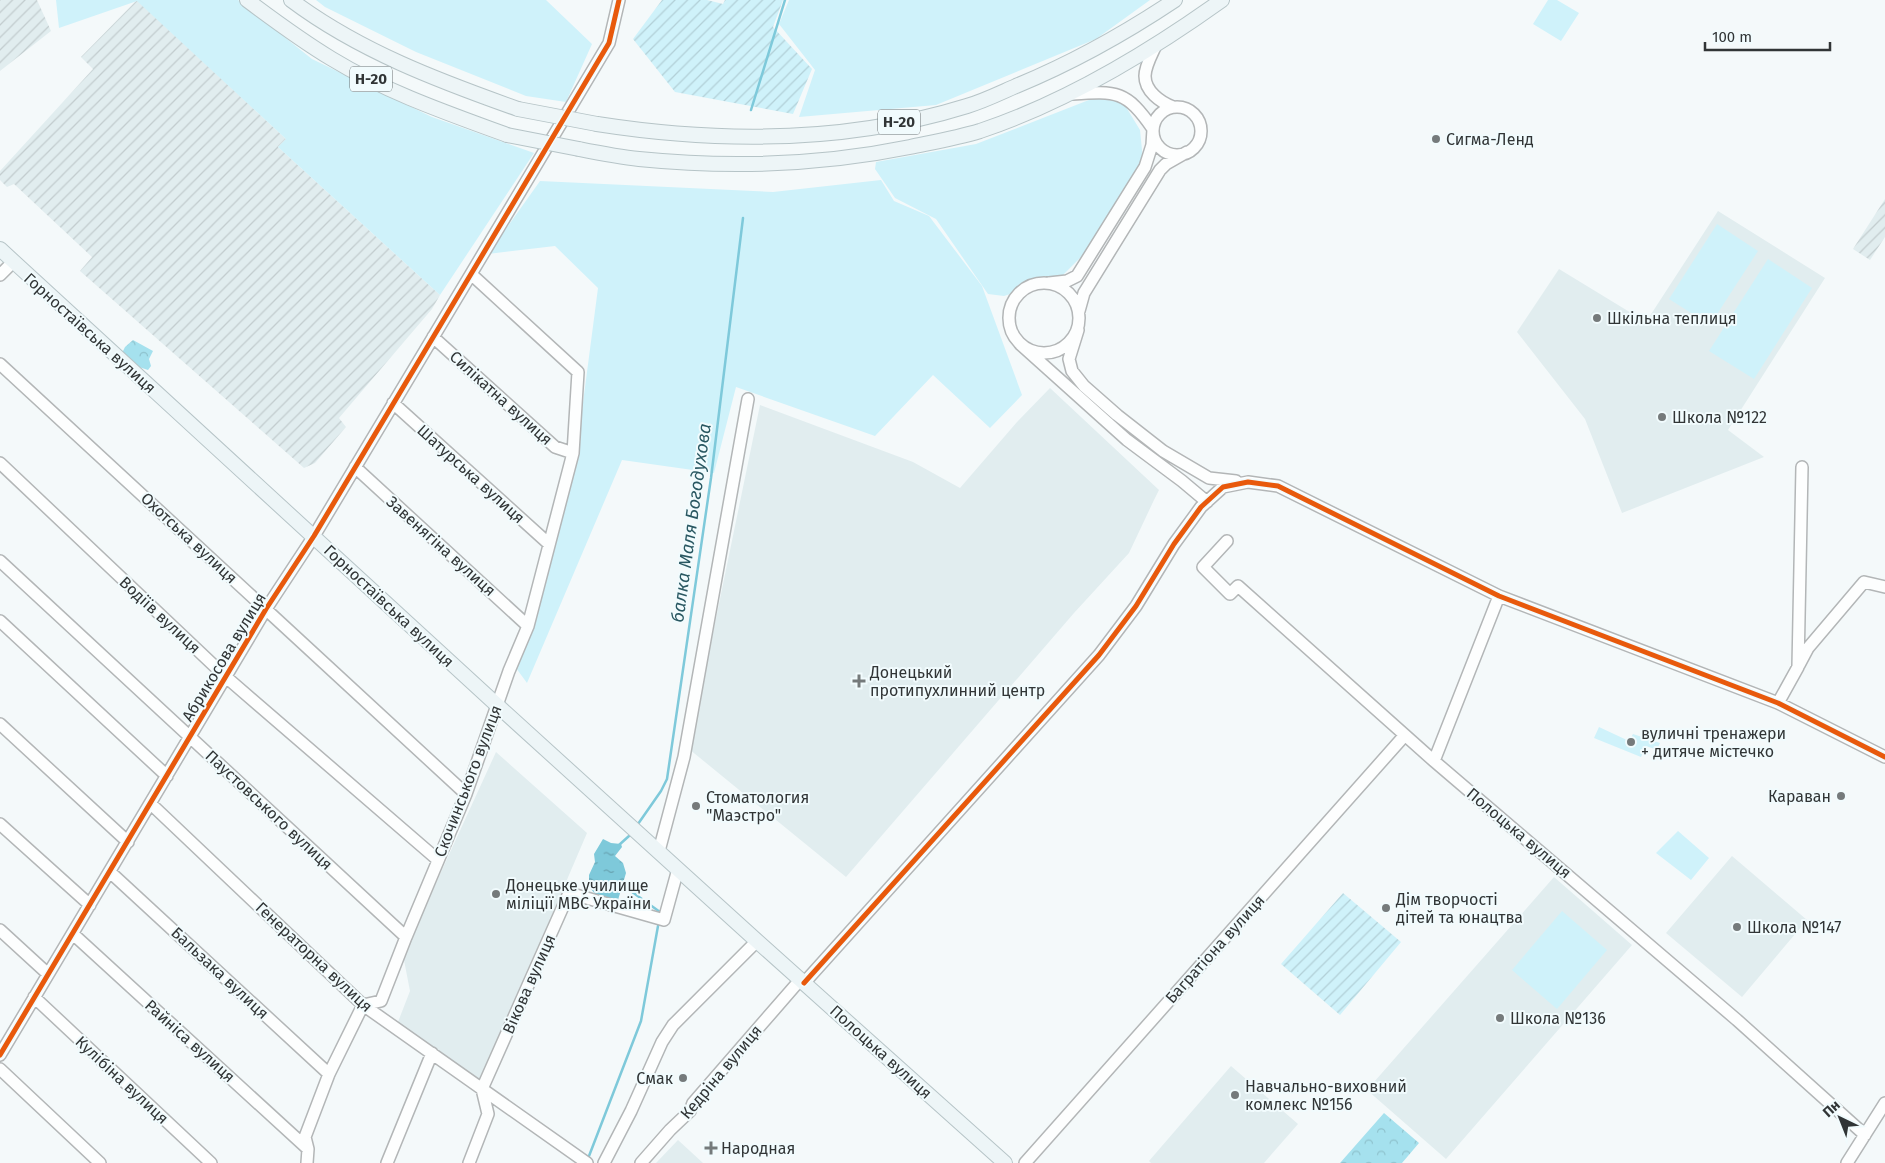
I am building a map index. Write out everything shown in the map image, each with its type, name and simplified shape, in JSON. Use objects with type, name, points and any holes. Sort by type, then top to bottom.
[{"type":"main road","name":"Н-20","points":[[247,0],[319,51],[373,81],[435,109],[507,134],[579,150],[638,159],[688,162],[794,162],[842,158],[947,140],[980,130],[1067,94],[1114,70],[1156,45],[1222,0]]},
{"type":"main road","name":"Н-20","points":[[291,0],[322,22],[386,57],[446,84],[518,109],[646,131],[697,136],[792,136],[892,124],[942,114],[969,106],[1055,70],[1102,45],[1175,0]]},
{"type":"main road","name":"Горностаївська вулиця","points":[[0,249],[757,941]]},
{"type":"main road","name":"Полоцька вулиця","points":[[757,941],[1005,1163]]},
{"type":"street","name":"Абрикосова вулиця","points":[[0,1055],[266,610],[314,536],[608,42],[619,0]]},
{"type":"street","points":[[1156,45],[1145,75],[1147,83],[1153,94],[1161,102],[1173,107],[1188,109],[1199,120],[1201,136],[1198,143],[1188,152],[1166,164],[1160,170],[1084,293],[1079,313],[1078,330],[1069,359],[1072,371],[1084,386],[1117,416],[1163,451],[1208,478],[1278,486],[1499,596],[1778,703],[1885,757]]},
{"type":"street","points":[[1067,94],[1102,92],[1128,99],[1138,108],[1154,129],[1157,144],[1163,150],[1170,154],[1178,155],[1188,152]]},
{"type":"street","points":[[1173,107],[1160,115],[1155,121],[1152,145],[1145,167],[1077,276],[1066,281],[1033,284],[1022,290],[1014,300],[1010,311],[1009,323],[1013,334],[1020,344],[1127,440],[1207,502]]},
{"type":"street","points":[[0,275],[13,262]]},
{"type":"street","name":"Скочинського вулиця","points":[[363,1005],[381,1001],[466,794],[509,671],[528,626],[573,453],[578,372],[471,274]]},
{"type":"street","points":[[1050,283],[1066,289],[1073,297],[1079,313]]},
{"type":"street","points":[[1020,344],[1030,351],[1042,354],[1054,352],[1064,348],[1078,330]]},
{"type":"street","name":"Силікатна вулиця","points":[[433,337],[555,447],[573,453]]},
{"type":"street","name":"Охотська вулиця","points":[[0,364],[466,794]]},
{"type":"street","points":[[659,851],[684,757],[748,399]]},
{"type":"street","name":"Шатурська вулиця","points":[[393,403],[549,544]]},
{"type":"street","name":"Водіїв вулиця","points":[[0,463],[226,677],[438,860]]},
{"type":"street","name":"Завенягіна вулиця","points":[[355,467],[528,626]]},
{"type":"street","points":[[1798,667],[1802,468]]},
{"type":"street","name":"Кедріна вулиця","points":[[641,1163],[670,1130],[690,1111],[693,1103],[1099,654],[1136,606],[1174,544],[1201,507],[1223,487],[1248,482]]},
{"type":"street","name":"Полоцька вулиця","points":[[1227,541],[1203,567],[1230,594],[1238,586],[1434,761],[1737,1020],[1865,1135]]},
{"type":"street","name":"Паустовського вулиця","points":[[0,562],[406,937]]},
{"type":"street","points":[[1778,703],[1808,648],[1864,582],[1885,587]]},
{"type":"street","points":[[1434,761],[1499,596]]},
{"type":"street","points":[[0,621],[167,776]]},
{"type":"street","points":[[0,724],[128,842]]},
{"type":"street","name":"Багратіона вулиця","points":[[1025,1163],[1405,735]]},
{"type":"street","name":"Генераторна вулиця","points":[[151,804],[363,1005],[587,1163]]},
{"type":"street","points":[[0,824],[90,905]]},
{"type":"street","name":"Вікова вулиця","points":[[482,1089],[569,893],[664,920],[678,869]]},
{"type":"street","name":"Бальзака вулиця","points":[[110,872],[329,1074]]},
{"type":"street","points":[[0,930],[48,974]]},
{"type":"street","name":"Райніса вулиця","points":[[73,934],[308,1149]]},
{"type":"street","points":[[604,1163],[631,1111],[662,1042],[673,1025],[757,941]]},
{"type":"street","name":"Кулібіна вулиця","points":[[34,997],[211,1163]]},
{"type":"street","points":[[307,1163],[308,1149],[305,1137],[329,1074],[363,1005]]},
{"type":"street","points":[[387,1163],[432,1053]]},
{"type":"street","points":[[0,1069],[100,1163]]},
{"type":"street","points":[[469,1163],[488,1114],[482,1089]]},
{"type":"street","points":[[1848,1163],[1885,1103]]},
{"type":"shaded area","points":[[0,0],[37,0],[51,31],[0,71]]},
{"type":"shaded area","points":[[56,0],[238,0],[312,59],[432,117],[534,153],[440,295],[278,147],[286,139],[137,1],[59,28]]},
{"type":"shaded area","points":[[137,0],[286,139],[278,147],[440,295],[432,309],[339,418],[346,427],[315,463],[304,468],[80,271],[92,257],[14,184],[7,187],[0,180],[0,171],[93,69],[81,57]]},
{"type":"shaded area","points":[[316,0],[546,0],[592,44],[566,102],[526,96],[416,52],[325,7]]},
{"type":"shaded area","points":[[662,0],[707,0],[723,4],[725,0],[783,0],[773,27],[812,69],[793,114],[675,92],[633,39]]},
{"type":"shaded area","points":[[789,0],[1150,0],[1096,39],[936,105],[799,117],[815,70],[779,24]]},
{"type":"shaded area","points":[[1548,0],[1557,0],[1579,13],[1561,41],[1533,24]]},
{"type":"shaded area","points":[[1094,98],[1123,102],[1140,130],[1143,160],[1099,239],[1060,278],[1004,296],[988,294],[936,219],[895,198],[875,169],[876,162],[976,144]]},
{"type":"shaded area","points":[[881,180],[894,201],[929,216],[982,286],[1022,395],[990,428],[933,375],[875,436],[736,387],[714,473],[622,460],[527,683],[516,668],[576,456],[598,288],[555,246],[488,254],[540,181],[773,192]]},
{"type":"shaded area","points":[[1885,199],[1885,237],[1870,260],[1853,249]]},
{"type":"shaded area","points":[[1718,211],[1825,278],[1728,430],[1764,457],[1622,513],[1585,419],[1517,332],[1559,269],[1646,322]]},
{"type":"shaded area","points":[[1717,224],[1758,251],[1710,325],[1669,299]]},
{"type":"shaded area","points":[[1768,259],[1812,288],[1754,379],[1709,351]]},
{"type":"shaded area","name":"Донецький протипухлинний центр","points":[[1050,388],[1159,490],[1129,553],[1074,613],[846,877],[689,749],[760,405],[913,462],[960,488],[1017,422]]},
{"type":"shaded area","name":"вуличні тренажери + дитяче містечко","points":[[1599,727],[1629,741],[1633,734],[1660,743],[1657,750],[1646,746],[1641,757],[1594,738]]},
{"type":"shaded area","name":"Донецьке училище міліції МВС України","points":[[496,752],[587,833],[479,1085],[398,1022],[410,991],[403,955]]},
{"type":"shaded area","points":[[1678,831],[1709,858],[1691,880],[1656,853]]},
{"type":"shaded area","name":"Школа №147","points":[[1732,856],[1807,920],[1742,997],[1666,933]]},
{"type":"shaded area","name":"Школа №136","points":[[1554,877],[1632,945],[1446,1159],[1367,1090]]},
{"type":"shaded area","points":[[1343,893],[1401,942],[1340,1015],[1281,964]]},
{"type":"shaded area","points":[[1562,911],[1607,950],[1557,1009],[1512,970]]},
{"type":"shaded area","name":"Навчально-виховний комлекс №156","points":[[1231,1066],[1298,1124],[1264,1163],[1151,1163],[1149,1161]]},
{"type":"shaded area","points":[[678,1140],[703,1163],[656,1163]]},
{"type":"green space","points":[[133,340],[153,351],[149,359],[151,366],[148,370],[130,364],[122,353],[125,347]]},
{"type":"green space","points":[[1384,1113],[1419,1143],[1402,1163],[1340,1163]]},
{"type":"water","points":[[603,839],[611,843],[621,844],[622,847],[615,856],[623,863],[626,873],[618,900],[598,897],[589,887],[589,875],[595,862],[594,854]]},
{"type":"waterway","name":"балка Маля Богодухова","points":[[751,110],[785,0]]},
{"type":"waterway","name":"балка Маля Богодухова","points":[[638,824],[667,779],[711,478],[743,218]]},
{"type":"waterway","name":"балка Маля Богодухова","points":[[619,845],[629,836]]},
{"type":"waterway","name":"балка Маля Богодухова","points":[[621,884],[660,912]]},
{"type":"waterway","name":"балка Маля Богодухова","points":[[589,1156],[641,1021],[658,926]]},
{"type":"cycle path","points":[[0,1055],[266,609],[314,536],[609,43],[619,0]]},
{"type":"cycle path","points":[[804,983],[1099,655],[1136,606],[1174,544],[1201,507],[1223,487],[1248,482],[1278,486],[1499,596],[1778,703],[1885,757]]},
{"type":"place","name":"Сигма-Ленд","points":[[1436,139]]},
{"type":"place","name":"Шкільна теплиця","points":[[1597,318]]},
{"type":"place","name":"Школа №122","points":[[1662,417]]},
{"type":"place","name":"Донецький протипухлинний центр","points":[[859,681]]},
{"type":"place","name":"вуличні тренажери + дитяче містечко","points":[[1631,742]]},
{"type":"place","name":"Караван","points":[[1841,796]]},
{"type":"place","name":"Стоматология \"Маэстро\"","points":[[696,806]]},
{"type":"place","name":"Донецьке училище міліції МВС України","points":[[496,894]]},
{"type":"place","name":"Дім творчості дітей та юнацтва","points":[[1386,908]]},
{"type":"place","name":"Школа №147","points":[[1737,927]]},
{"type":"place","name":"Школа №136","points":[[1500,1018]]},
{"type":"place","name":"Смак","points":[[683,1078]]},
{"type":"place","name":"Навчально-виховний комлекс №156","points":[[1235,1095]]},
{"type":"place","name":"Народная","points":[[711,1148]]}]
